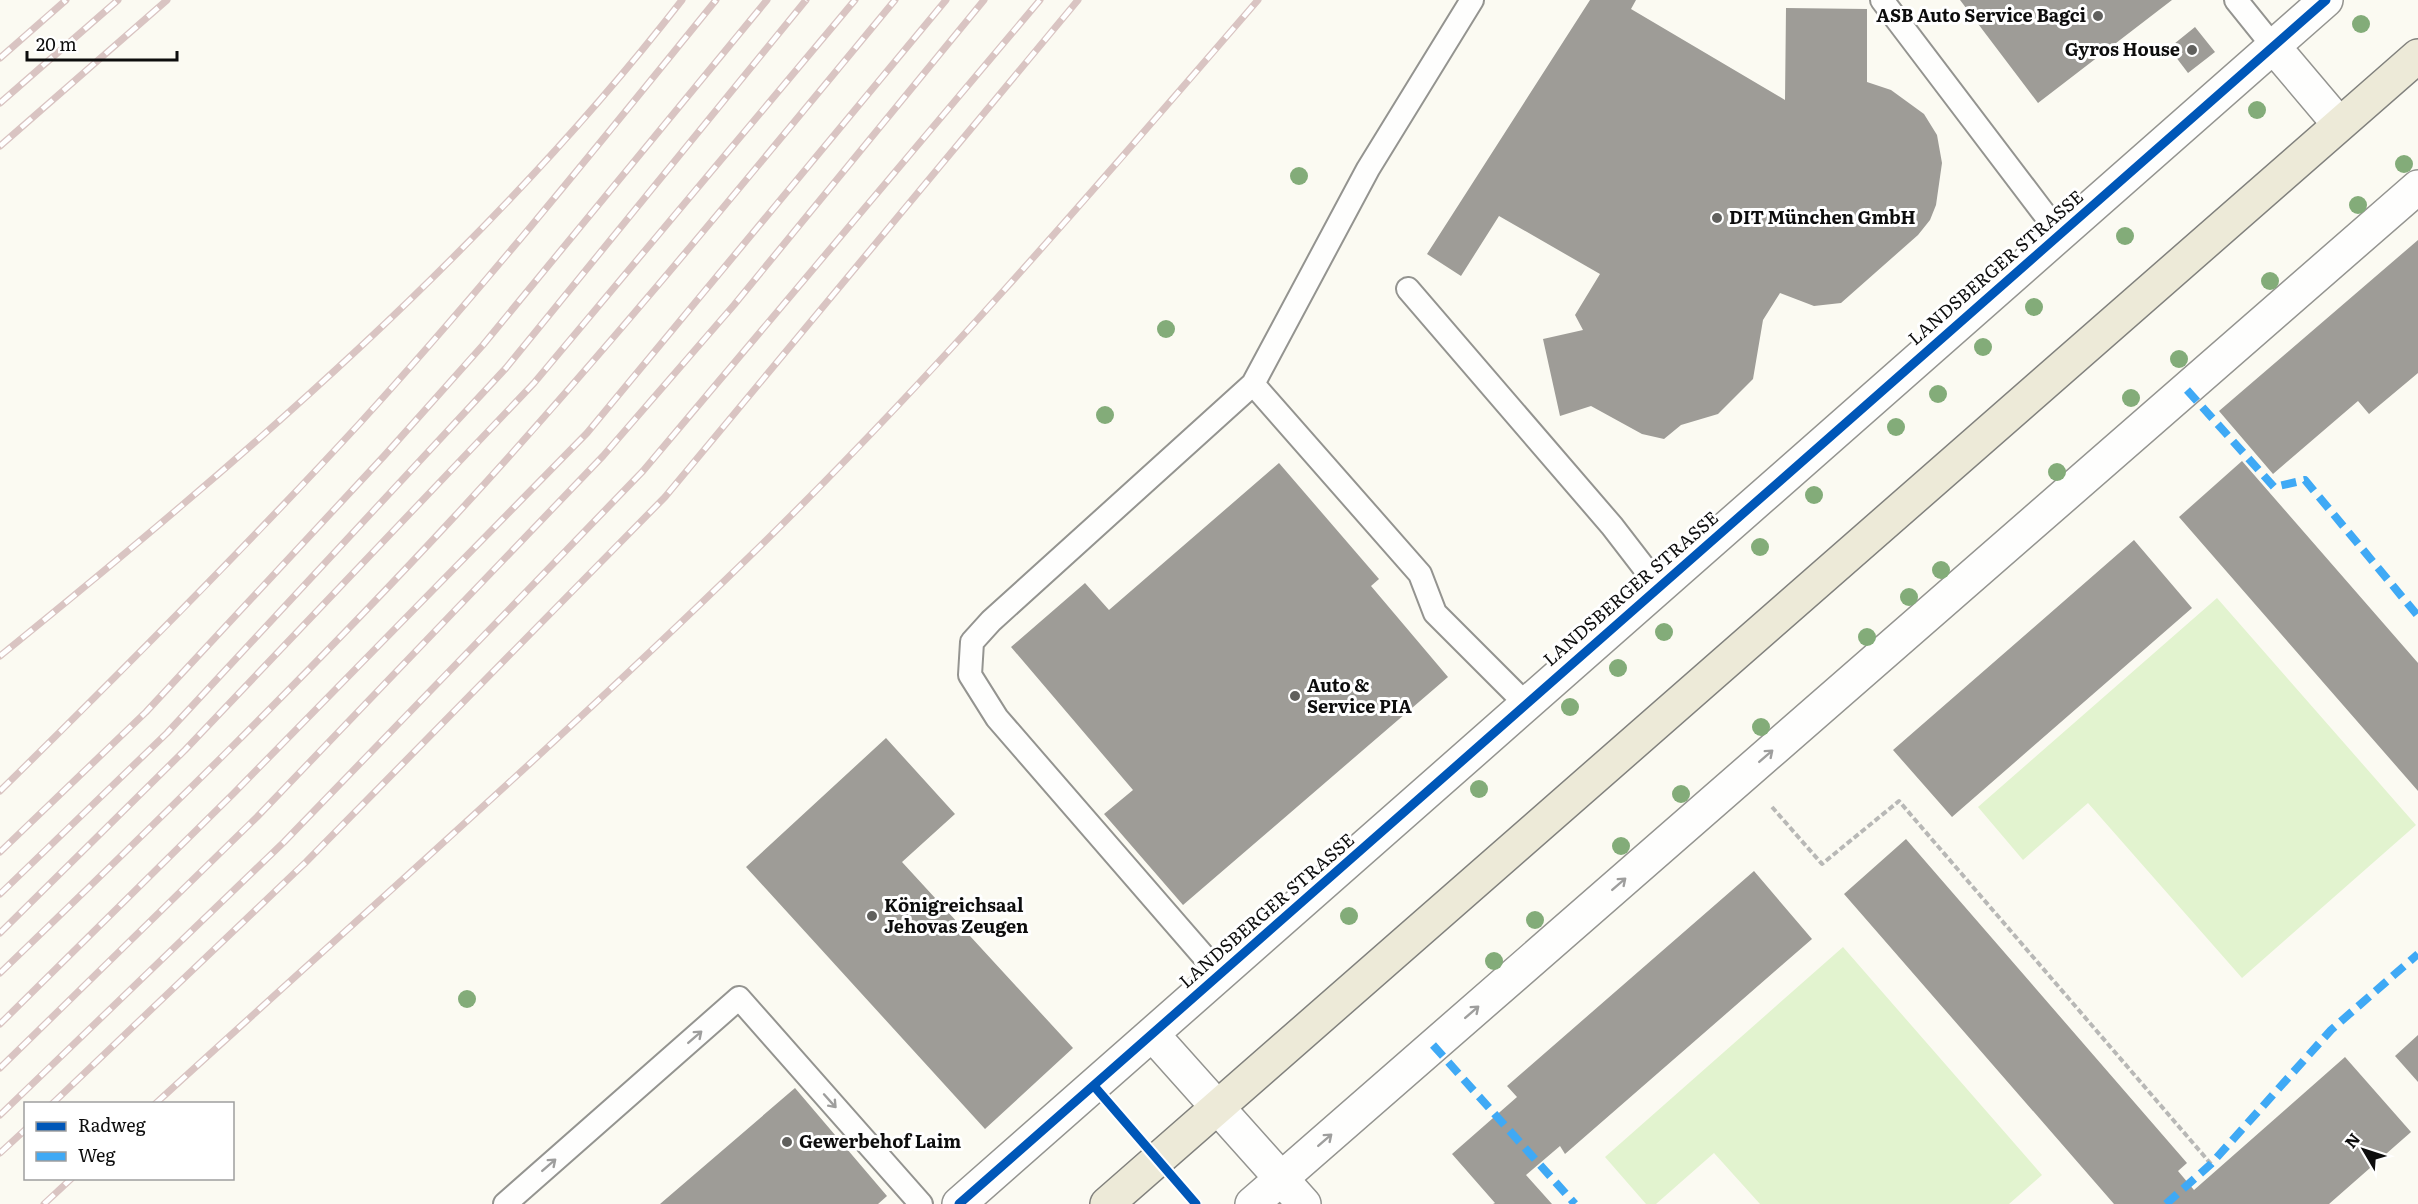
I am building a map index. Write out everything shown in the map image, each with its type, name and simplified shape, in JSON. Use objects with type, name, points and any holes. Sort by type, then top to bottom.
[{"type":"main road","points":[[1107,1204],[2418,56]]},
{"type":"street","name":"LANDSBERGER STRASSE","points":[[959,1204],[2326,0]]},
{"type":"street","points":[[2272,46],[2339,124]]},
{"type":"street","points":[[1252,1204],[2418,187]]},
{"type":"street","points":[[1152,1034],[1304,1204]]},
{"type":"lane","points":[[1220,975],[997,718],[970,675],[972,642],[991,621],[1253,384],[1368,169],[1472,0]]},
{"type":"lane","points":[[1882,0],[2058,235]]},
{"type":"lane","points":[[2236,0],[2272,46]]},
{"type":"lane","points":[[1408,289],[1612,526],[1659,587]]},
{"type":"lane","points":[[1253,384],[1420,574],[1435,613],[1526,704]]},
{"type":"lane","points":[[505,1204],[739,998],[921,1204]]},
{"type":"path","points":[[1744,775],[1822,864],[1899,801],[2211,1164]]},
{"type":"green space","points":[[2217,598],[2416,825],[2242,978],[2088,803],[2023,860],[1978,807]]},
{"type":"green space","points":[[1843,947],[2042,1175],[2009,1204],[1760,1204],[1714,1153],[1656,1204],[1646,1204],[1605,1157]]},
{"type":"building","name":"DIT München GmbH","points":[[1590,0],[1636,0],[1631,9],[1785,100],[1786,8],[1867,9],[1867,82],[1891,90],[1924,114],[1937,135],[1942,163],[1936,205],[1930,220],[1918,235],[1841,303],[1814,306],[1780,293],[1763,320],[1753,379],[1718,414],[1681,425],[1664,439],[1642,434],[1591,406],[1560,416],[1543,339],[1583,330],[1575,315],[1600,274],[1499,216],[1461,276],[1427,254]]},
{"type":"building","points":[[1960,0],[2172,0],[2038,103]]},
{"type":"building","name":"Gyros House","points":[[2195,27],[2215,52],[2188,73],[2169,48]]},
{"type":"building","points":[[2418,240],[2418,373],[2369,414],[2358,401],[2273,474],[2219,411]]},
{"type":"building","points":[[2242,461],[2418,663],[2418,791],[2179,517]]},
{"type":"building","points":[[1279,463],[1379,579],[1371,586],[1448,677],[1183,905],[1104,814],[1133,790],[1011,647],[1085,583],[1109,610]]},
{"type":"building","points":[[2134,540],[2192,608],[1952,817],[1893,750]]},
{"type":"building","name":"Königreichsaal Jehovas Zeugen","points":[[886,738],[955,814],[902,862],[1073,1048],[985,1129],[746,867]]},
{"type":"building","points":[[1906,839],[2187,1163],[2178,1171],[2194,1190],[2345,1057],[2411,1132],[2329,1204],[2114,1204],[1844,894]]},
{"type":"building","points":[[1754,871],[1812,939],[1565,1154],[1560,1146],[1526,1175],[1552,1204],[1493,1204],[1495,1203],[1452,1154],[1517,1097],[1507,1086]]},
{"type":"building","points":[[2418,1035],[2418,1082],[2395,1056]]},
{"type":"building","name":"Gewerbehof Laim","points":[[795,1088],[887,1196],[878,1204],[660,1204]]},
{"type":"railway","points":[[0,58],[66,0]]},
{"type":"railway","points":[[0,103],[118,0]]},
{"type":"railway","points":[[0,146],[167,0]]},
{"type":"railway","points":[[0,656],[183,505],[272,427],[446,265],[528,180],[607,92],[682,0]]},
{"type":"railway","points":[[0,791],[182,609],[360,423],[497,267],[716,0]]},
{"type":"railway","points":[[0,852],[146,712],[384,456],[483,345],[767,0]]},
{"type":"railway","points":[[0,894],[167,733],[506,368],[806,0]]},
{"type":"railway","points":[[0,933],[185,750],[534,383],[855,0]]},
{"type":"railway","points":[[0,973],[231,748],[455,516],[623,326],[895,0]]},
{"type":"railway","points":[[0,1024],[233,794],[587,433],[946,0]]},
{"type":"railway","points":[[0,1068],[257,817],[603,456],[734,305],[984,0]]},
{"type":"railway","points":[[0,1115],[284,842],[643,471],[1040,0]]},
{"type":"railway","points":[[54,1102],[306,862],[665,497],[1078,0]]},
{"type":"railway","points":[[157,1102],[604,695],[817,490],[1010,284],[1258,0]]},
{"type":"railway","points":[[0,1153],[24,1131]]},
{"type":"railway","points":[[44,1204],[70,1180]]},
{"type":"marked path","points":[[2187,390],[2274,487],[2305,480],[2418,616]]},
{"type":"marked path","points":[[2166,1204],[2211,1164],[2331,1030],[2418,954]]},
{"type":"marked path","points":[[1433,1045],[1575,1204]]},
{"type":"cycle path","points":[[959,1204],[2326,0]]},
{"type":"cycle path","points":[[1094,1086],[1196,1204]]},
{"type":"place","name":"ASB Auto Service Bagci","points":[[2098,16]]},
{"type":"place","name":"Gyros House","points":[[2192,50]]},
{"type":"place","name":"DIT München GmbH","points":[[1717,218]]},
{"type":"place","name":"Auto & Service PIA","points":[[1295,696]]},
{"type":"place","name":"Königreichsaal Jehovas Zeugen","points":[[872,916]]},
{"type":"place","name":"Gewerbehof Laim","points":[[787,1142]]}]
